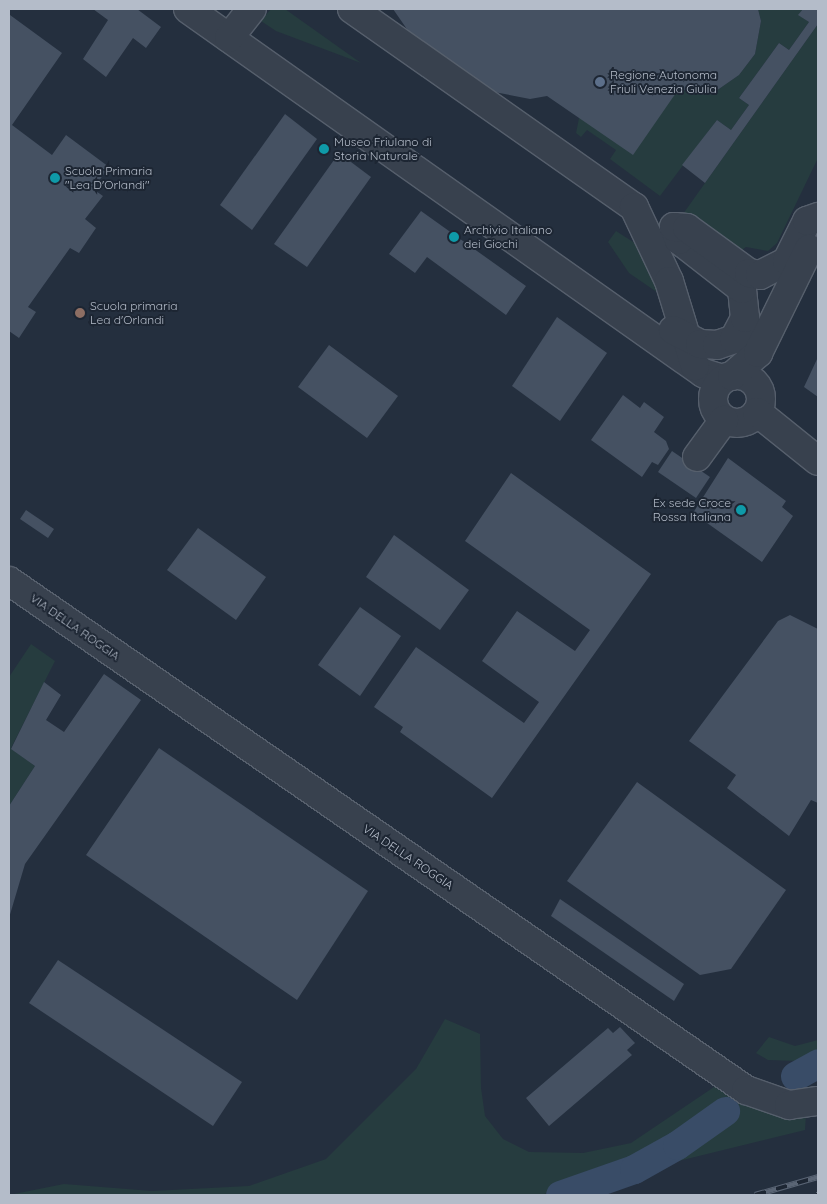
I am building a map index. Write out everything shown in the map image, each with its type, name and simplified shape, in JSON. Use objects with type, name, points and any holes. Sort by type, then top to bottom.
[{"type":"street","points":[[188,9],[695,366],[728,378],[754,382],[761,396],[758,412],[746,421],[724,420]]},
{"type":"street","points":[[229,38],[252,9]]},
{"type":"street","points":[[352,9],[634,207],[657,251],[695,366]]},
{"type":"street","points":[[768,334],[761,315],[742,289],[679,240],[674,227],[686,228],[748,273],[760,275],[788,261],[808,222],[818,217]]},
{"type":"street","points":[[724,420],[713,400],[728,378],[758,352],[818,230]]},
{"type":"street","points":[[607,305],[635,304],[686,338],[708,345],[734,339],[745,318],[742,289]]},
{"type":"street","points":[[758,412],[818,461]]},
{"type":"street","points":[[698,457],[724,420]]},
{"type":"street","name":"VIA DELLA ROGGIA","points":[[9,581],[746,1090],[789,1105],[818,1102]]},
{"type":"green space","points":[[271,9],[285,9],[361,63],[276,31],[261,21]]},
{"type":"green space","points":[[758,9],[803,9],[799,15],[809,22],[789,50],[779,43],[739,98],[749,105],[731,130],[717,120],[660,196],[610,159],[616,150],[587,130],[581,137],[576,133],[579,118],[678,90],[716,91],[739,75],[755,54],[761,21]]},
{"type":"green space","points":[[818,24],[818,158],[777,243],[768,251],[746,247],[739,252],[683,214]]},
{"type":"green space","points":[[616,231],[641,247],[664,297],[629,273],[608,242]]},
{"type":"green space","points":[[31,644],[55,661],[11,748],[35,766],[9,806],[9,677]]},
{"type":"green space","points":[[445,1019],[480,1034],[481,1088],[485,1116],[503,1139],[529,1152],[583,1153],[631,1143],[717,1085],[806,1115],[805,1130],[540,1195],[9,1195],[64,1184],[152,1191],[249,1186],[326,1159],[416,1069]]},
{"type":"green space","points":[[769,1037],[795,1046],[818,1040],[818,1049],[797,1061],[768,1060],[756,1053]]},
{"type":"building","points":[[93,9],[137,9],[161,27],[146,48],[133,38],[106,77],[83,59],[108,20]]},
{"type":"building","name":"Regione Autonoma Friuli Venezia Giulia","points":[[393,9],[758,9],[761,21],[755,54],[739,75],[716,91],[678,90],[633,155],[547,96],[530,99],[489,91],[420,48]]},
{"type":"building","points":[[803,9],[818,9],[818,24],[705,183],[682,165],[717,120],[731,130],[749,105],[739,98],[779,43],[789,50],[809,22],[798,15]]},
{"type":"building","name":"Scuola Primaria \"Lea D'Orlandi\"","points":[[10,15],[62,53],[12,125],[52,155],[66,135],[109,167],[93,189],[103,196],[85,219],[96,228],[79,253],[70,248],[28,307],[36,312],[19,338],[9,331]]},
{"type":"building","points":[[285,114],[317,139],[252,230],[220,205]]},
{"type":"building","points":[[339,153],[371,177],[307,267],[274,244]]},
{"type":"building","points":[[421,211],[526,286],[506,315],[427,257],[415,273],[389,254]]},
{"type":"building","points":[[557,317],[607,353],[560,421],[512,386]]},
{"type":"building","points":[[329,345],[398,396],[367,438],[298,387]]},
{"type":"building","points":[[818,357],[818,397],[804,387]]},
{"type":"building","points":[[623,395],[640,408],[644,402],[664,417],[654,432],[666,441],[669,449],[658,465],[652,462],[642,477],[591,440]]},
{"type":"building","points":[[672,451],[710,477],[696,498],[658,472]]},
{"type":"building","name":"Ex sede Croce Rossa Italiana","points":[[728,458],[786,501],[782,507],[793,516],[762,562],[693,513]]},
{"type":"building","points":[[511,473],[651,574],[492,798],[400,732],[403,727],[374,707],[416,647],[524,723],[539,702],[482,661],[517,611],[575,651],[590,630],[465,541]]},
{"type":"building","points":[[26,510],[54,529],[48,538],[20,519]]},
{"type":"building","points":[[198,528],[266,577],[236,620],[167,570]]},
{"type":"building","points":[[394,535],[469,590],[440,630],[366,577]]},
{"type":"building","points":[[360,607],[401,636],[360,696],[318,665]]},
{"type":"building","points":[[790,615],[818,629],[818,803],[811,800],[789,836],[727,788],[736,775],[689,741],[778,621]]},
{"type":"building","points":[[104,674],[141,700],[25,864],[9,918],[9,806],[35,766],[11,749],[44,682],[61,695],[46,720],[64,732]]},
{"type":"building","points":[[159,748],[368,891],[297,1000],[86,855]]},
{"type":"building","points":[[637,782],[786,890],[731,969],[700,975],[567,881]]},
{"type":"building","points":[[560,899],[684,984],[674,1001],[551,916]]},
{"type":"building","points":[[58,960],[242,1082],[213,1126],[29,1003]]},
{"type":"building","points":[[620,1027],[635,1043],[627,1050],[632,1055],[549,1126],[526,1098],[608,1028],[613,1033]]},
{"type":"waterway","points":[[795,1076],[818,1063]]},
{"type":"waterway","points":[[560,1195],[634,1169],[677,1145],[725,1111]]},
{"type":"railway","points":[[755,1195],[818,1177]]},
{"type":"place","name":"Regione Autonoma Friuli Venezia Giulia","points":[[600,82]]},
{"type":"place","name":"Museo Friulano di Storia Naturale","points":[[324,149]]},
{"type":"place","name":"Scuola Primaria \"Lea D'Orlandi\"","points":[[55,178]]},
{"type":"place","name":"Archivio Italiano dei Giochi","points":[[454,237]]},
{"type":"place","name":"Scuola primaria Lea d'Orlandi","points":[[80,313]]},
{"type":"place","name":"Ex sede Croce Rossa Italiana","points":[[741,510]]}]
